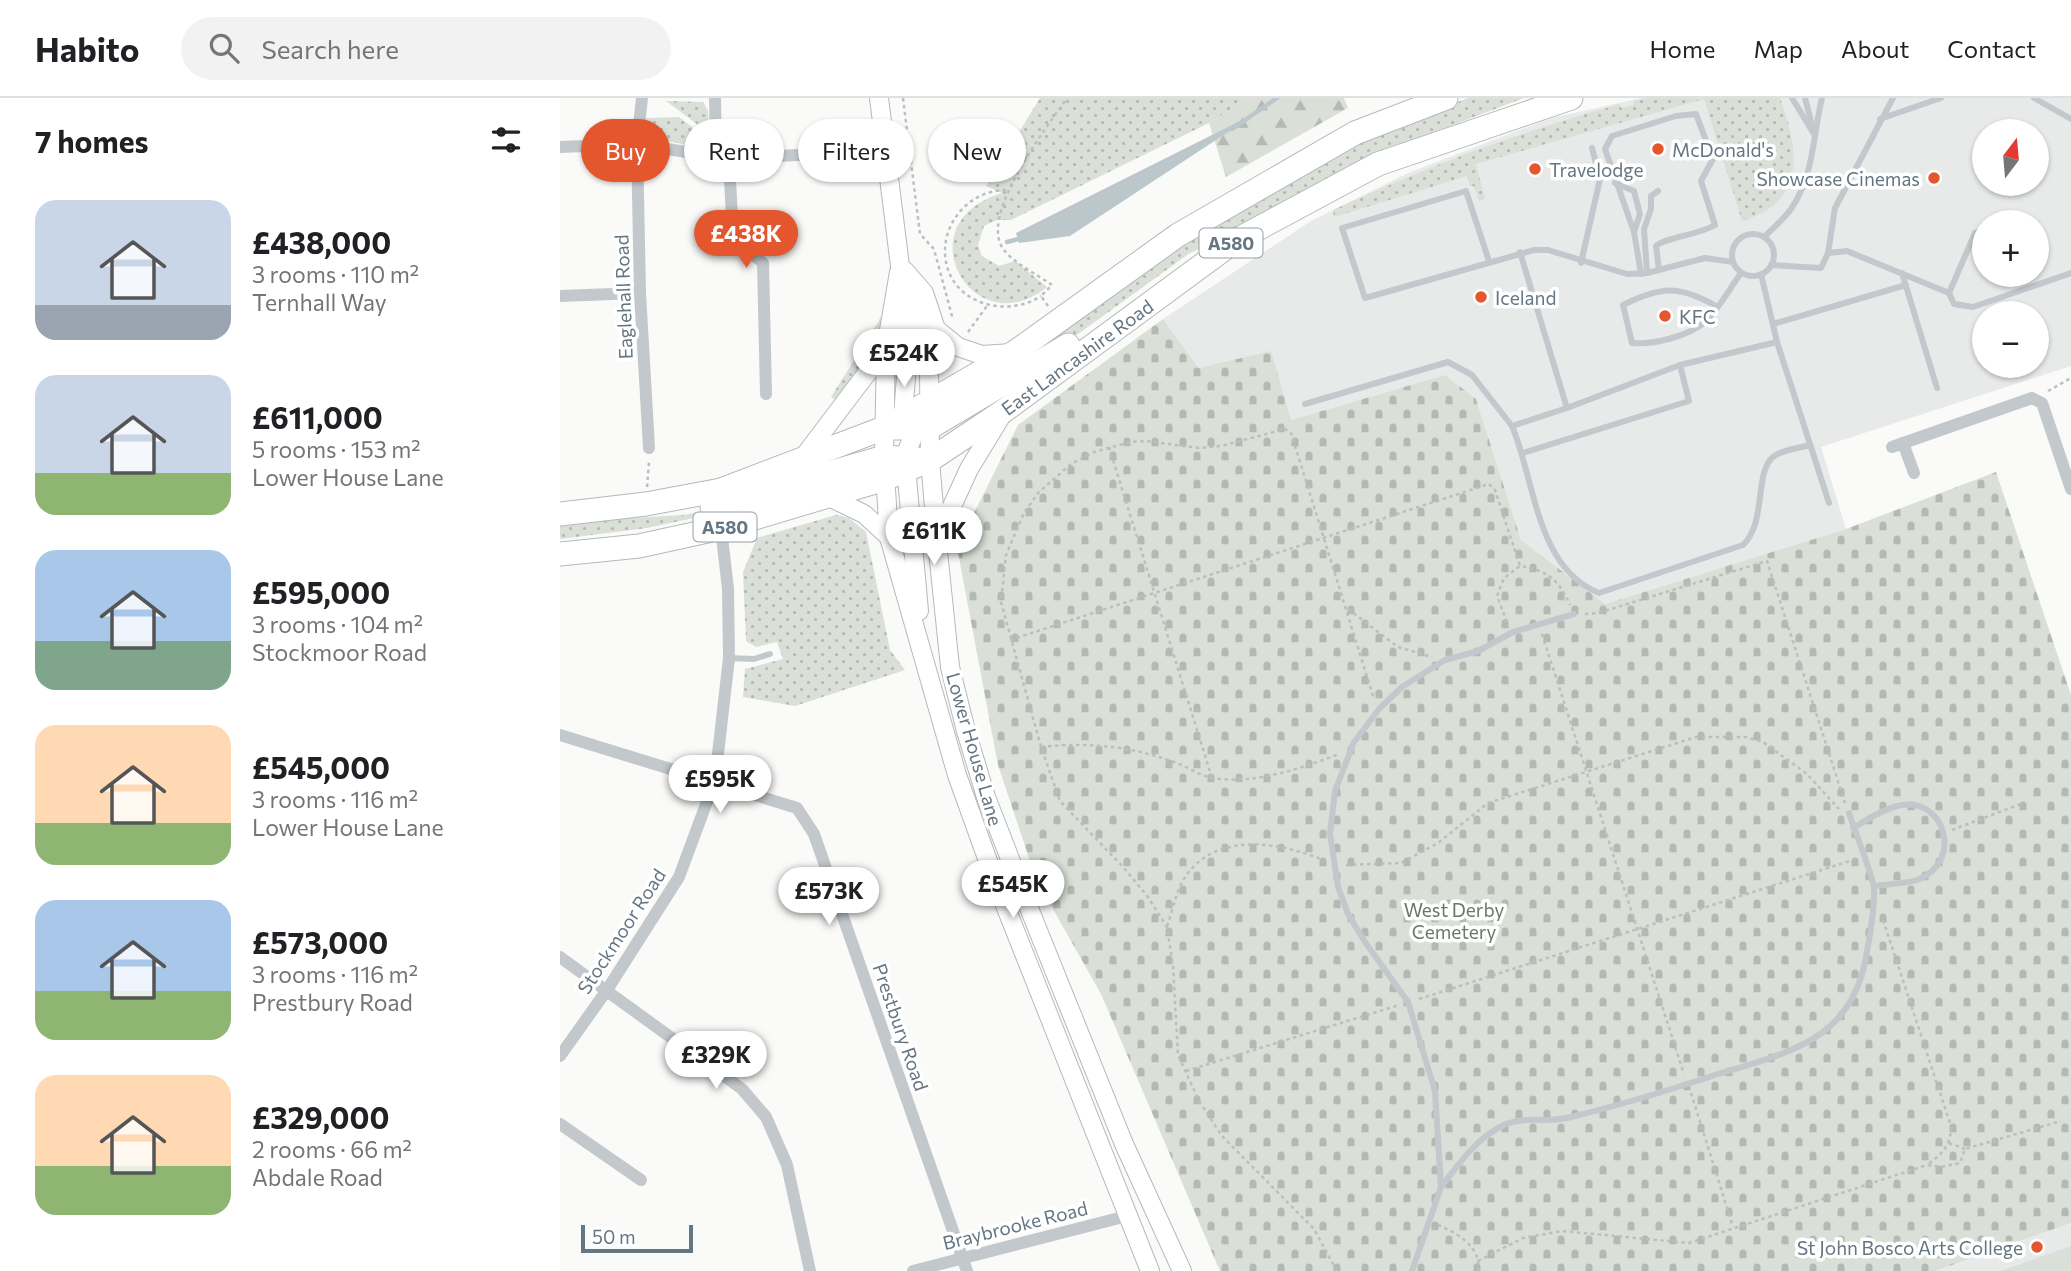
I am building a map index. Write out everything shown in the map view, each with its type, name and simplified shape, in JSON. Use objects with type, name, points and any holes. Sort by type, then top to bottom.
[{"type":"highway","name":"East Lancashire Road","points":[[560,514],[646,504],[721,490],[906,426],[931,401],[1015,352],[1178,235],[1355,133],[1415,104],[1446,98]]},
{"type":"highway","name":"East Lancashire Road","points":[[930,460],[1005,410],[1235,240],[1378,164],[1571,98]]},
{"type":"highway","points":[[906,426],[1055,355],[1181,262],[1235,240]]},
{"type":"highway","points":[[646,504],[712,507],[896,464],[930,460]]},
{"type":"highway","name":"A580","points":[[560,554],[639,546],[721,528],[829,498],[896,464]]},
{"type":"street","name":"Eaglehall Road","points":[[640,119],[642,98]]},
{"type":"street","points":[[715,98],[718,119]]},
{"type":"street","points":[[879,98],[882,119]]},
{"type":"street","points":[[560,147],[581,146]]},
{"type":"street","name":"Eaglehall Road","points":[[638,182],[640,293],[649,448]]},
{"type":"street","points":[[726,182],[733,237],[763,263],[766,394]]},
{"type":"street","points":[[890,182],[900,266],[907,365],[906,426],[896,464],[925,667]]},
{"type":"street","points":[[900,266],[924,293],[936,329],[958,347],[982,355],[1015,352]]},
{"type":"street","points":[[900,266],[886,348],[906,426]]},
{"type":"street","points":[[900,266],[929,371],[931,401]]},
{"type":"street","points":[[560,296],[640,293]]},
{"type":"street","points":[[802,460],[886,348]]},
{"type":"street","points":[[1914,473],[1898,445],[2032,398],[2042,403],[2071,489]]},
{"type":"street","points":[[937,542],[941,526],[969,469],[1005,410]]},
{"type":"street","name":"Lower House Lane","points":[[906,426],[930,460],[950,667],[986,797],[1124,1144],[1182,1271]]},
{"type":"street","name":"Lower House Lane","points":[[906,426],[896,464],[889,537],[925,667],[957,775],[993,875],[1150,1271]]},
{"type":"street","points":[[829,498],[864,514],[889,537]]},
{"type":"street","name":"Stockmoor Road","points":[[560,1056],[607,990],[679,877],[715,780],[729,658],[728,589],[721,528]]},
{"type":"street","name":"Prestbury Road","points":[[560,735],[715,780],[797,808],[814,834],[964,1265]]},
{"type":"street","points":[[560,957],[742,1089],[766,1117],[787,1165],[810,1271]]},
{"type":"street","points":[[560,1125],[641,1180]]},
{"type":"street","name":"Braybrooke Road","points":[[914,1271],[964,1265],[1127,1216]]},
{"type":"lane","points":[[1792,98],[1814,134]]},
{"type":"lane","points":[[1805,98],[1814,134]]},
{"type":"lane","points":[[1771,265],[1821,268],[1828,253],[1835,208],[1893,98]]},
{"type":"lane","points":[[1880,119],[1941,98]]},
{"type":"lane","points":[[2034,98],[2071,119]]},
{"type":"lane","points":[[1764,237],[1791,210],[1803,186],[1811,165],[1821,99]]},
{"type":"lane","points":[[1644,274],[1634,232],[1605,149],[1612,136],[1676,116],[1696,114],[1713,159],[1701,181],[1715,225],[1698,235],[1663,239],[1656,246],[1660,271]]},
{"type":"lane","points":[[1581,262],[1600,179],[1592,148]]},
{"type":"lane","points":[[1615,183],[1634,191],[1640,214],[1634,232]]},
{"type":"lane","points":[[1489,261],[1466,191],[1342,228],[1365,298],[1520,252],[1548,250],[1619,273],[1644,274],[1705,258],[1733,262]]},
{"type":"lane","points":[[1644,274],[1644,229],[1651,209],[1651,196],[1658,191]]},
{"type":"lane","points":[[1755,234],[1764,237],[1773,251],[1771,265],[1761,274],[1741,273],[1733,262],[1732,248],[1741,237],[1755,234]]},
{"type":"lane","points":[[1949,293],[1972,240]]},
{"type":"lane","points":[[1828,253],[1847,251],[1949,293],[1954,304],[1973,307],[2071,273]]},
{"type":"lane","points":[[1520,252],[1567,408]]},
{"type":"lane","points":[[1717,306],[1693,293],[1671,289],[1645,293],[1623,305],[1632,343],[1641,344],[1681,334],[1705,322],[1717,306],[1741,273]]},
{"type":"lane","points":[[1902,273],[1937,388]]},
{"type":"lane","points":[[1761,274],[1777,342],[1829,503]]},
{"type":"lane","points":[[1773,324],[1906,285]]},
{"type":"lane","points":[[1512,426],[1680,365],[1777,342]]},
{"type":"lane","points":[[1305,404],[1448,362],[1472,375],[1512,426],[1556,560],[1580,582],[1603,593],[1743,545],[1753,534],[1769,463],[1779,454],[1810,445]]},
{"type":"lane","points":[[1523,453],[1689,401],[1680,365]]},
{"type":"lane","points":[[1441,1187],[1435,1091],[1408,1002],[1348,915],[1338,887],[1330,833],[1335,791],[1350,750],[1380,708],[1402,687],[1445,660],[1478,651],[1513,632],[1574,614]]},
{"type":"lane","points":[[729,658],[754,659],[770,654]]},
{"type":"lane","points":[[1853,828],[1899,805],[1922,808],[1938,820],[1946,833],[1945,848],[1936,865],[1920,879],[1874,886]]},
{"type":"lane","points":[[1412,1271],[1441,1187],[1477,1141],[1503,1125],[1535,1119],[1564,1119],[1791,1052],[1818,1039],[1838,1020],[1854,997],[1864,974],[1873,907],[1874,886],[1849,813]]},
{"type":"path","points":[[903,98],[920,234],[934,249],[955,326]]},
{"type":"path","points":[[1006,190],[991,190],[965,205],[947,230],[946,263],[958,288],[987,306],[1013,307],[1041,296],[1052,285],[1004,251],[998,237],[1006,190],[1067,98]]},
{"type":"path","points":[[939,265],[946,263]]},
{"type":"path","points":[[1040,314],[1049,308],[1041,296]]},
{"type":"path","points":[[960,331],[965,336],[987,306]]},
{"type":"path","points":[[2042,403],[2048,390],[2071,378]]},
{"type":"path","points":[[1337,1271],[1326,1247],[1298,1210],[1222,1136],[1199,1101],[1178,1055],[1173,966],[1167,927],[1148,897],[1124,868],[1060,801],[1041,747],[1001,602],[1006,555],[1024,513],[1038,493],[1072,464],[1109,447],[1146,441],[1199,448],[1221,446],[1285,429],[1291,433],[1345,607],[1380,708]]},
{"type":"path","points":[[1109,447],[1212,778]]},
{"type":"path","points":[[646,504],[649,448]]},
{"type":"path","points":[[1010,640],[1489,484],[1495,490],[1520,566]]},
{"type":"path","points":[[1513,632],[1502,613],[1497,596],[1504,578],[1520,566],[1539,569],[1553,577],[1574,614],[1598,613],[1767,561],[1849,813]]},
{"type":"path","points":[[1345,607],[1398,647],[1445,660]]},
{"type":"path","points":[[1538,624],[1733,1227]]},
{"type":"path","points":[[1167,927],[1181,884],[1195,866],[1236,845],[1259,843],[1291,847],[1336,865],[1401,863],[1438,844],[1488,803],[1696,737],[1745,737],[1763,742],[1786,755],[1807,774],[1836,808],[1849,813]]},
{"type":"path","points":[[1041,747],[1088,743],[1118,747],[1175,762],[1212,778],[1238,780],[1272,774],[1350,750]]},
{"type":"path","points":[[1946,833],[2023,803]]},
{"type":"path","points":[[1185,1071],[1863,858]]},
{"type":"path","points":[[1873,907],[1885,923],[1951,1126],[1949,1143],[1927,1165]]},
{"type":"path","points":[[1949,1143],[1965,1149],[2061,1121]]},
{"type":"path","points":[[1478,1261],[1499,1248],[1546,1233],[1582,1231],[1675,1244],[1689,1243],[1927,1165],[1954,1166],[1960,1163],[1965,1149]]},
{"type":"path","points":[[1429,1221],[1456,1233],[1477,1254],[1478,1271]]},
{"type":"shaded area","points":[[1642,98],[2071,98],[2071,366],[2049,373],[2049,301],[1972,301],[1972,378],[2034,378],[1821,447],[1846,529],[1605,604],[1521,540],[1476,399],[1445,375],[1291,420],[1199,368],[1163,319],[1311,221],[1408,173],[1551,118]]},
{"type":"shaded area","points":[[1260,111],[1070,236],[1019,243],[1016,233]]},
{"type":"shaded area","name":"St John Bosco Arts College","points":[[2071,1223],[2071,1271],[1935,1271]]},
{"type":"green space","points":[[1040,98],[1249,98],[1209,123],[1011,220],[997,220],[984,226],[978,245],[982,256],[999,266],[1015,261],[1047,287],[1020,301],[995,302],[974,292],[959,274],[953,252],[956,229],[972,208],[1002,193],[986,186],[988,182],[1026,182],[1026,121]]},
{"type":"green space","points":[[1249,98],[1344,98],[1348,108],[1226,177],[1209,123]]},
{"type":"green space","points":[[1468,98],[1524,98],[1379,153],[1224,238],[1190,253],[1056,350],[1041,352],[1038,347],[1229,212],[1368,138]]},
{"type":"green space","points":[[1648,98],[1780,98],[1793,155],[1788,187],[1778,201],[1763,212],[1742,221],[1704,99],[1476,164],[1485,199],[1479,201],[1467,176],[1334,217],[1333,210],[1475,151],[1546,126],[1620,104],[1621,108],[1634,105],[1633,101]]},
{"type":"green space","points":[[666,101],[703,102],[708,119],[690,119]]},
{"type":"green space","points":[[679,117],[684,121],[684,145],[670,141],[670,119],[646,118]]},
{"type":"green space","points":[[883,314],[876,348],[839,402],[831,397]]},
{"type":"green space","name":"West Derby Cemetery","points":[[1163,319],[1199,368],[1271,351],[1291,420],[1445,375],[1476,399],[1521,540],[1605,604],[1846,529],[1996,472],[2071,695],[2071,1223],[1935,1271],[1220,1271],[1101,994],[1036,879],[998,765],[957,547],[1018,425]]},
{"type":"green space","points":[[730,506],[731,510],[647,528],[560,539],[560,522],[684,515]]},
{"type":"green space","points":[[836,515],[849,518],[866,532],[890,650],[905,670],[795,706],[743,697],[745,669],[783,659],[777,642],[756,647],[746,641],[743,572],[757,538]]},
{"type":"green space","points":[[2071,1246],[2071,1271],[2001,1271]]},
{"type":"waterway","points":[[1232,129],[1277,98]]},
{"type":"waterway","points":[[1007,242],[1022,238]]},
{"type":"place","name":"McDonald's","points":[[1658,149]]},
{"type":"place","name":"Travelodge","points":[[1535,169]]},
{"type":"place","name":"Showcase Cinemas","points":[[1934,178]]},
{"type":"place","name":"Iceland","points":[[1481,297]]},
{"type":"place","name":"KFC","points":[[1665,316]]},
{"type":"place","name":"St John Bosco Arts College","points":[[2037,1247]]}]
